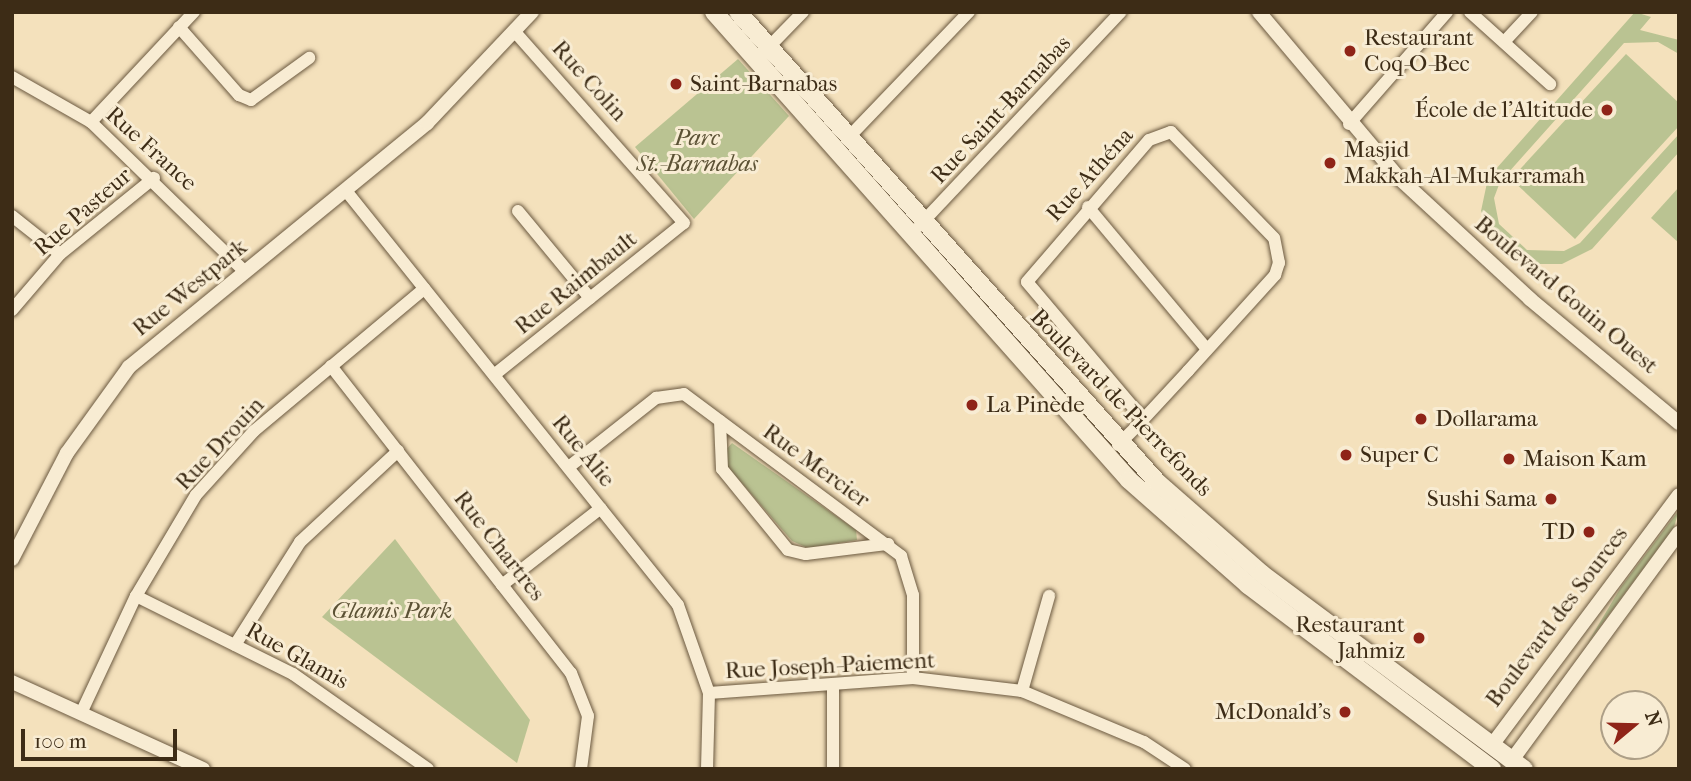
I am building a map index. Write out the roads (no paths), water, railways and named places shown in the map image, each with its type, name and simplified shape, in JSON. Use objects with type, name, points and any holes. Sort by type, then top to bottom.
[{"type":"main road","name":"Boulevard de Pierrefonds","points":[[714,12],[762,53],[848,138],[916,229],[1119,444],[1246,561],[1485,761]]},
{"type":"main road","name":"Boulevard de Pierrefonds","points":[[738,12],[762,53],[916,229],[1106,457],[1248,586],[1485,761],[1513,766]]},
{"type":"street","points":[[91,122],[194,12]]},
{"type":"street","name":"Rue Westpark","points":[[12,559],[66,453],[129,367],[347,192],[422,128],[532,12]]},
{"type":"street","points":[[762,53],[803,12]]},
{"type":"street","points":[[848,138],[969,12]]},
{"type":"street","name":"Rue Saint-Barnabas","points":[[916,229],[1121,12]]},
{"type":"street","name":"Boulevard Gouin Ouest","points":[[1259,12],[1349,124],[1530,299],[1679,423]]},
{"type":"street","points":[[1349,124],[1447,12]]},
{"type":"street","points":[[1471,12],[1550,84]]},
{"type":"street","points":[[1504,42],[1532,12]]},
{"type":"street","points":[[179,27],[239,95],[251,100],[309,58]]},
{"type":"street","name":"Rue Colin","points":[[515,32],[684,223]]},
{"type":"street","name":"Rue France","points":[[12,78],[91,122],[154,178],[245,272]]},
{"type":"street","name":"Rue Athéna","points":[[1106,457],[1143,419],[1275,275],[1274,238],[1171,132],[1149,140],[1031,271],[1027,285],[1143,419]]},
{"type":"street","name":"Rue Pasteur","points":[[12,310],[60,254],[154,178]]},
{"type":"street","name":"Rue Alie","points":[[347,192],[494,376],[570,466],[683,613],[709,693],[707,769]]},
{"type":"street","points":[[1088,207],[1206,348]]},
{"type":"street","points":[[518,211],[590,298]]},
{"type":"street","points":[[12,216],[60,254]]},
{"type":"street","name":"Rue Raimbault","points":[[494,376],[684,223]]},
{"type":"street","name":"Rue Drouin","points":[[83,709],[136,596],[196,495],[254,431],[424,289]]},
{"type":"street","name":"Rue Chartres","points":[[331,366],[572,673],[588,716],[581,769]]},
{"type":"street","name":"Rue Mercier","points":[[570,466],[663,396],[684,394],[888,544],[911,577],[914,678]]},
{"type":"street","name":"Rue Mercier","points":[[720,421],[722,469],[788,550],[806,554],[888,544]]},
{"type":"street","points":[[235,645],[300,542],[398,451]]},
{"type":"street","name":"Boulevard des Sources","points":[[1485,761],[1679,495]]},
{"type":"street","points":[[502,585],[601,508]]},
{"type":"street","name":"Boulevard des Sources","points":[[1513,766],[1679,533]]},
{"type":"street","name":"Rue Glamis","points":[[136,596],[235,645],[383,732],[428,769]]},
{"type":"street","points":[[1022,691],[1049,596]]},
{"type":"street","name":"Rue Joseph-Paiement","points":[[709,693],[914,678],[1022,691],[1144,742],[1185,769]]},
{"type":"street","points":[[12,682],[83,709],[203,769]]},
{"type":"street","points":[[833,684],[833,769]]},
{"type":"place","name":"Restaurant Coq-O-Bec","points":[[1350,51]]},
{"type":"place","name":"Saint-Barnabas","points":[[676,84]]},
{"type":"place","name":"École de l'Altitude","points":[[1607,110]]},
{"type":"place","name":"Masjid Makkah-Al-Mukarramah","points":[[1330,163]]},
{"type":"place","name":"La Pinède","points":[[972,405]]},
{"type":"place","name":"Dollarama","points":[[1421,419]]},
{"type":"place","name":"Super C","points":[[1346,455]]},
{"type":"place","name":"Maison Kam","points":[[1509,459]]},
{"type":"place","name":"Sushi Sama","points":[[1551,499]]},
{"type":"place","name":"TD","points":[[1589,532]]},
{"type":"place","name":"Restaurant Jahmiz","points":[[1419,638]]},
{"type":"place","name":"McDonald's","points":[[1345,712]]},
{"type":"park label","name":"Parc St.-Barnabas","points":[[697,151]]},
{"type":"park label","name":"Glamis Park","points":[[392,611]]}]
